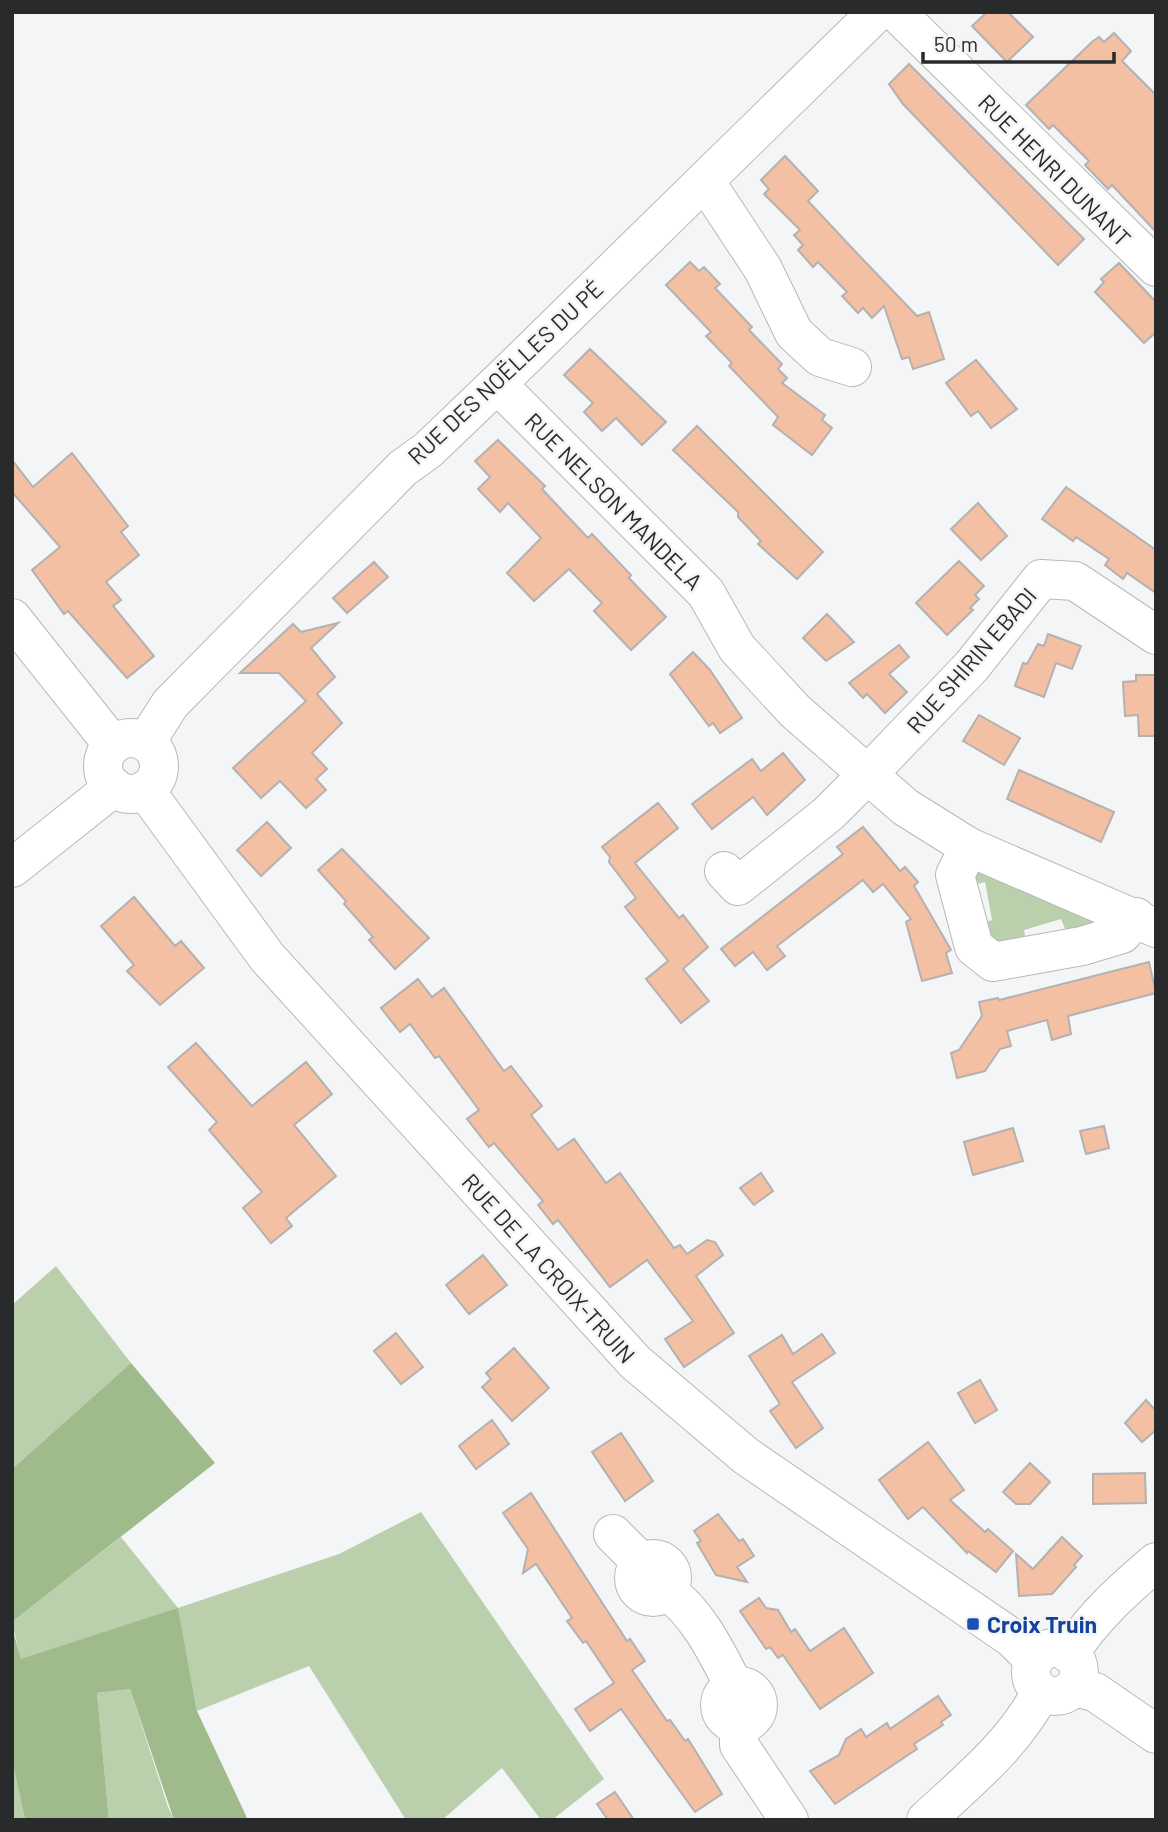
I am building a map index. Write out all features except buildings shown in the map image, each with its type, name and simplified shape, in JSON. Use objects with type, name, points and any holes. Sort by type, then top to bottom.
[{"type":"street","name":"RUE DES NOËLLES DU PÉ","points":[[129,744],[403,468],[429,450],[877,12]]},
{"type":"street","name":"RUE HENRI DUNANT","points":[[896,12],[1156,267]]},
{"type":"street","points":[[705,181],[763,268],[794,333],[820,356],[852,367]]},
{"type":"street","name":"RUE NELSON MANDELA","points":[[497,384],[706,593],[737,648],[795,711],[905,807],[969,847],[1146,923]]},
{"type":"street","name":"RUE SHIRIN EBADI","points":[[867,775],[971,667],[1041,579],[1075,580],[1156,635]]},
{"type":"street","points":[[12,618],[129,744],[106,755],[104,767],[130,788],[12,868]]},
{"type":"street","points":[[724,871],[738,886],[828,814],[867,775]]},
{"type":"street","name":"RUE DE LA CROIX-TRUIN","points":[[130,788],[267,957],[635,1363],[746,1456],[1012,1638],[1055,1673],[1095,1692],[1156,1734]]},
{"type":"street","name":"RUE NELSON MANDELA","points":[[969,847],[955,875],[974,947],[993,962],[1082,946],[1122,934],[1146,923]]},
{"type":"street","points":[[613,1534],[641,1562],[634,1579],[639,1591],[656,1597],[667,1591],[682,1602],[734,1686],[724,1692],[720,1710],[727,1720],[739,1724],[739,1745],[789,1820]]},
{"type":"street","points":[[926,1820],[996,1755],[1027,1719],[1085,1629],[1107,1604],[1156,1562]]},
{"type":"green space","points":[[978,870],[1104,917],[1069,938],[1061,919],[1024,930],[1027,947],[997,951],[977,925],[992,920],[985,882],[966,887]]},
{"type":"green space","points":[[56,1266],[131,1363],[12,1469],[12,1305]]},
{"type":"green space","points":[[131,1363],[215,1463],[12,1622],[12,1469]]},
{"type":"green space","points":[[421,1512],[604,1779],[552,1820],[541,1820],[502,1768],[442,1820],[406,1820],[309,1666],[197,1711],[178,1609],[21,1660],[12,1622],[121,1537],[178,1608],[339,1554]]},
{"type":"green space","points":[[178,1608],[197,1711],[248,1820],[174,1820],[130,1689],[97,1693],[109,1820],[25,1820],[12,1759],[12,1627],[21,1659]]},
{"type":"green space","points":[[130,1689],[174,1820],[109,1820],[97,1693]]},
{"type":"green space","points":[[12,1759],[25,1820],[12,1820]]},
{"type":"place","name":"Croix Truin","points":[[973,1624]]}]
